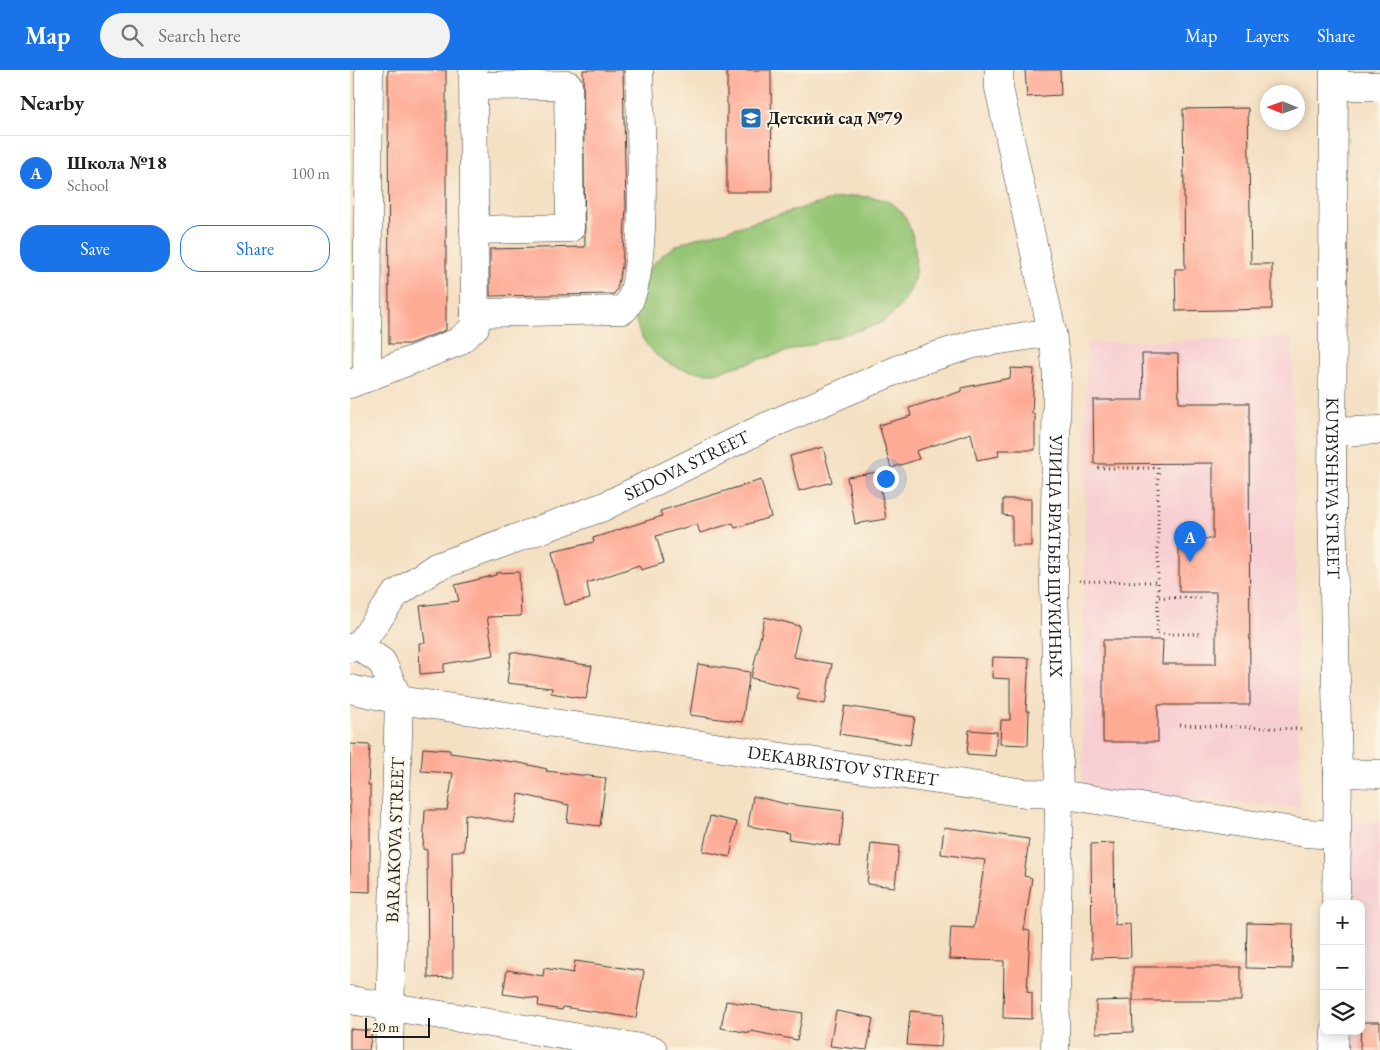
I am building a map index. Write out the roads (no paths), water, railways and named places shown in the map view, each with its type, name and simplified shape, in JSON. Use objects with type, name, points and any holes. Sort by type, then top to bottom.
[{"type":"street","points":[[369,70],[359,381],[392,366],[458,342],[476,327],[474,230],[473,78],[568,85],[570,228],[474,230]]},
{"type":"street","points":[[475,312],[623,310],[626,308],[634,287],[640,248],[642,214],[639,70]]},
{"type":"street","name":"УЛИЦА БРАТЬЕВ ЩУКИНЫХ","points":[[999,70],[999,88],[1052,332],[1057,375],[1054,581],[1058,794],[1055,1050]]},
{"type":"street","points":[[1342,75],[1380,86]]},
{"type":"street","name":"KUYBYSHEVA STREET","points":[[1336,900],[1338,773],[1332,432],[1342,75]]},
{"type":"street","name":"SEDOVA STREET","points":[[354,647],[395,595],[436,567],[603,507],[763,428],[913,363],[974,344],[1052,332]]},
{"type":"street","points":[[1332,432],[1380,430]]},
{"type":"street","name":"BARAKOVA STREET","points":[[354,647],[382,662],[399,700],[389,1050]]},
{"type":"street","name":"DEKABRISTOV STREET","points":[[350,689],[399,700],[1025,793],[1058,794],[1305,833],[1337,835]]},
{"type":"street","points":[[1338,773],[1380,774]]},
{"type":"street","points":[[350,1000],[653,1050]]},
{"type":"street","points":[[1334,1050],[1335,1035]]},
{"type":"place","name":"Детский сад №79","points":[[751,118]]},
{"type":"place","name":"Школа №18","points":[[1190,562]]}]
